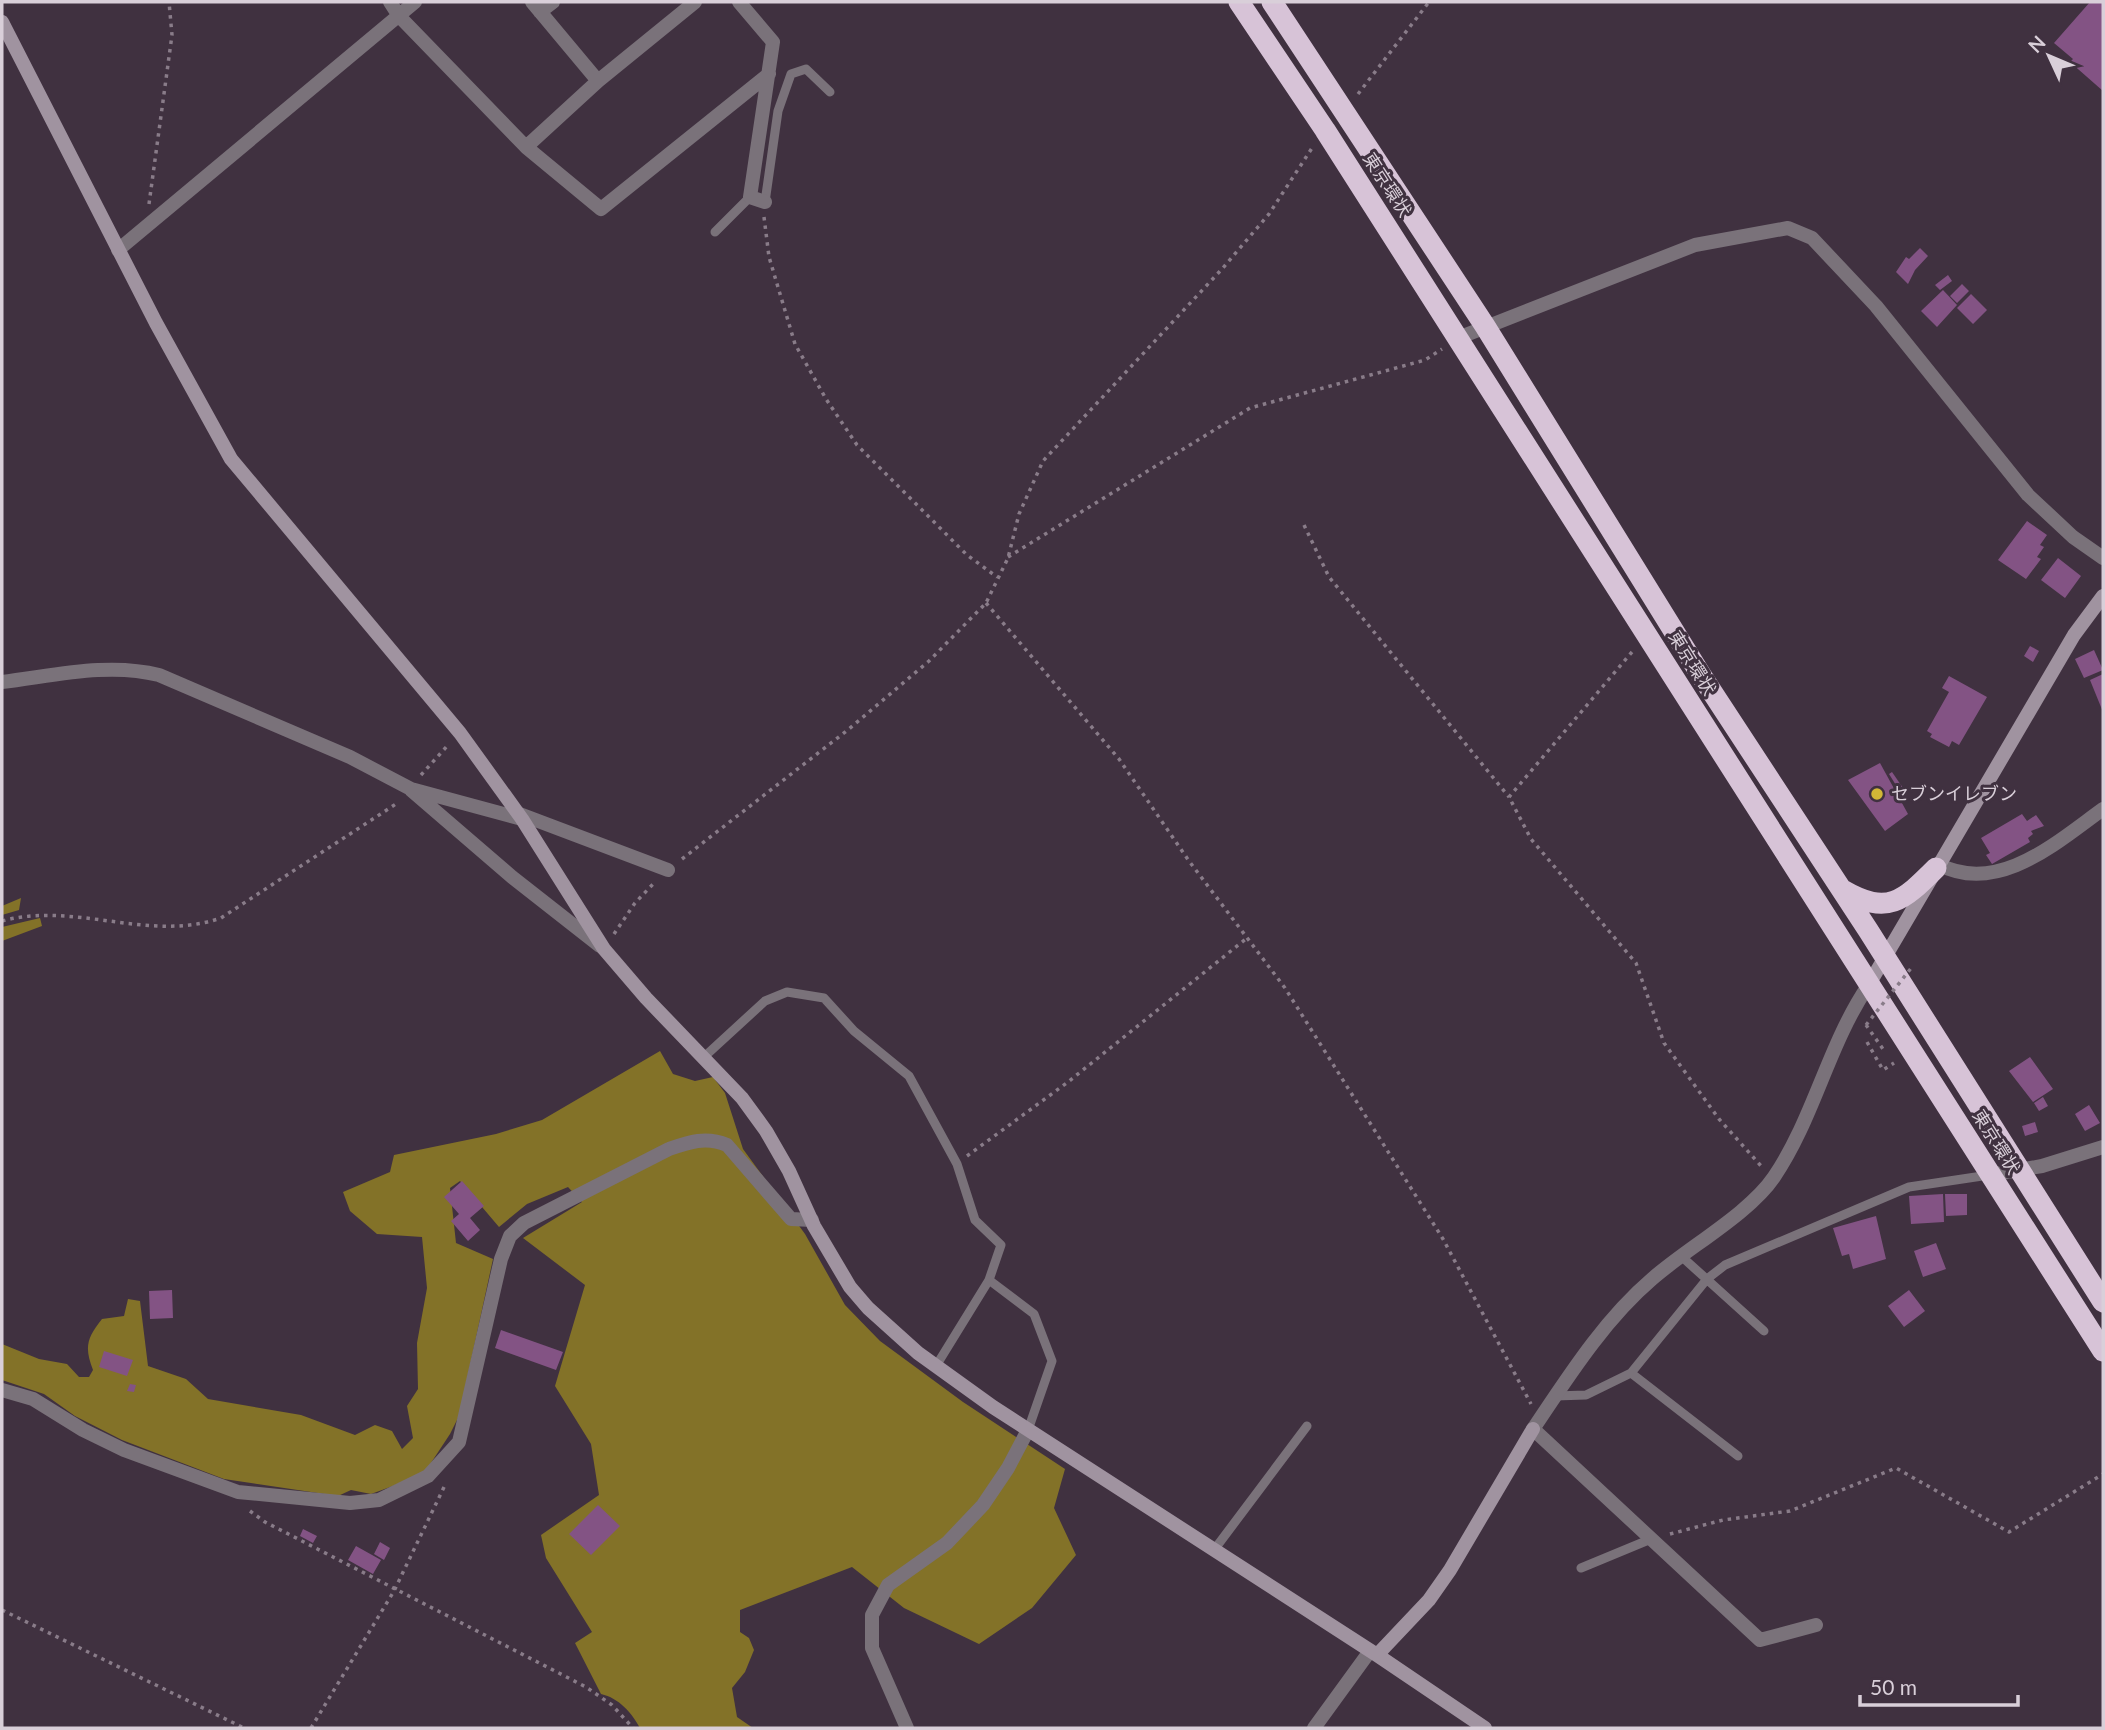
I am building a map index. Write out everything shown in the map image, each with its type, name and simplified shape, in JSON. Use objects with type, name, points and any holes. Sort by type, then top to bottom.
[{"type":"highway","name":"東京環状","points":[[1239,2],[1325,130],[2103,1351]]},
{"type":"highway","name":"東京環状","points":[[1272,2],[1485,326],[1701,675],[1885,957],[2103,1303]]},
{"type":"highway","points":[[1841,889],[1864,902],[1890,903],[1907,895],[1937,866]]},
{"type":"street","points":[[390,2],[399,16],[526,147],[601,209],[769,74]]},
{"type":"street","points":[[118,250],[415,2]]},
{"type":"street","points":[[553,2],[536,7],[598,81]]},
{"type":"street","points":[[526,147],[598,81],[695,2]]},
{"type":"street","points":[[738,2],[773,43],[769,74],[771,110],[750,197],[765,202]]},
{"type":"street","points":[[2,22],[118,250],[231,459],[460,733],[520,816],[604,949],[646,998],[742,1098],[766,1131],[789,1171],[811,1220],[850,1287],[868,1308],[936,1366],[1028,1430],[1485,1728]]},
{"type":"street","points":[[1458,338],[1695,245],[1788,228],[1812,238],[1876,306],[2028,495],[2073,537],[2103,558]]},
{"type":"street","points":[[1314,1728],[1373,1653],[1429,1600],[1450,1570],[1542,1415],[1630,1300],[1754,1199],[1773,1178],[1788,1152],[1845,1023],[2074,635],[2103,596]]},
{"type":"street","points":[[2,681],[110,668],[137,669],[159,675],[350,757],[411,790],[512,877],[604,949]]},
{"type":"street","points":[[411,790],[520,816],[668,870]]},
{"type":"street","points":[[1937,866],[1954,873],[1995,873],[2036,857],[2103,809]]},
{"type":"street","points":[[2,1390],[33,1399],[83,1430],[124,1450],[238,1492],[350,1503],[379,1500],[428,1476],[450,1455],[465,1428],[490,1303],[510,1236],[524,1223],[669,1149],[695,1140],[715,1140],[727,1145],[791,1219],[811,1220]]},
{"type":"street","points":[[1990,1175],[2018,1168],[2042,1166],[2103,1147]]},
{"type":"street","points":[[1533,1429],[1760,1640],[1816,1625]]},
{"type":"street","points":[[907,1728],[872,1648],[872,1615],[888,1585],[947,1543],[983,1505],[1028,1430]]},
{"type":"lane","points":[[765,202],[771,110],[791,74],[806,69],[830,92]]},
{"type":"lane","points":[[715,232],[750,197]]},
{"type":"lane","points":[[704,1057],[765,1001],[788,992],[824,998],[854,1031],[909,1076],[957,1164],[975,1220],[1001,1245],[989,1280],[936,1366]]},
{"type":"lane","points":[[1555,1396],[1586,1395],[1631,1373],[1707,1279],[1725,1265],[1909,1187],[1990,1175]]},
{"type":"lane","points":[[1681,1256],[1764,1331]]},
{"type":"lane","points":[[989,1280],[1034,1314],[1052,1361],[1028,1430]]},
{"type":"lane","points":[[1631,1373],[1738,1456]]},
{"type":"lane","points":[[1214,1550],[1307,1426]]},
{"type":"lane","points":[[1581,1568],[1651,1539]]},
{"type":"path","points":[[154,220],[148,199],[172,35],[169,2]]},
{"type":"path","points":[[1343,109],[1378,71],[1429,2]]},
{"type":"path","points":[[604,949],[635,903],[668,870],[849,729],[929,661],[986,603],[1008,558],[1019,514],[1043,461],[1222,270],[1269,214],[1325,130]]},
{"type":"path","points":[[765,202],[764,232],[781,299],[795,344],[826,400],[857,445],[967,555],[997,577]]},
{"type":"path","points":[[1008,558],[1250,408],[1425,360],[1458,338]]},
{"type":"path","points":[[1304,525],[1329,577],[1509,797],[1531,839],[1636,963],[1664,1043],[1720,1119],[1773,1178]]},
{"type":"path","points":[[986,603],[1119,759],[1189,861],[1285,988],[1443,1239],[1528,1401],[1542,1415]]},
{"type":"path","points":[[1509,797],[1646,634]]},
{"type":"path","points":[[2,921],[23,915],[62,914],[171,928],[196,927],[221,918],[411,790],[460,733]]},
{"type":"path","points":[[957,1164],[1069,1082],[1247,938]]},
{"type":"path","points":[[1867,1042],[1883,1070],[1894,1063],[1866,1025],[1912,967]]},
{"type":"path","points":[[1651,1539],[1723,1520],[1790,1511],[1896,1468],[2008,1532],[2103,1474]]},
{"type":"path","points":[[311,1728],[394,1591],[448,1480]]},
{"type":"path","points":[[238,1492],[245,1506],[265,1522],[394,1591],[586,1687],[612,1705],[633,1728]]},
{"type":"path","points":[[2,1610],[244,1728]]},
{"type":"shaded area","points":[[21,898],[19,910],[2,915],[2,906]]},
{"type":"shaded area","points":[[40,918],[42,926],[2,941],[2,927]]},
{"type":"shaded area","points":[[660,1051],[673,1074],[695,1081],[713,1077],[725,1093],[743,1149],[805,1234],[845,1305],[880,1341],[963,1402],[1065,1469],[1054,1508],[1076,1555],[1032,1608],[979,1644],[904,1608],[852,1567],[740,1610],[740,1632],[749,1638],[754,1650],[745,1672],[732,1688],[737,1717],[753,1728],[640,1728],[624,1707],[601,1694],[575,1643],[592,1632],[546,1558],[541,1535],[599,1495],[591,1444],[555,1386],[585,1285],[523,1238],[582,1202],[568,1187],[527,1204],[499,1227],[460,1181],[450,1188],[456,1243],[493,1259],[459,1416],[423,1475],[371,1494],[351,1490],[338,1496],[224,1479],[122,1440],[75,1416],[44,1394],[2,1380],[2,1344],[39,1359],[67,1364],[79,1377],[89,1377],[93,1370],[88,1343],[97,1326],[102,1319],[124,1316],[128,1299],[140,1301],[148,1366],[186,1379],[208,1399],[301,1415],[355,1435],[375,1425],[392,1431],[402,1449],[413,1438],[407,1406],[418,1389],[417,1343],[427,1288],[422,1237],[377,1234],[350,1211],[343,1192],[390,1172],[394,1155],[496,1134],[542,1120]]},
{"type":"building","points":[[2090,2],[2103,2],[2103,91],[2070,62],[2073,59],[2054,43]]},
{"type":"building","points":[[1920,248],[1928,256],[1915,270],[1908,284],[1896,272],[1906,257],[1909,259]]},
{"type":"building","points":[[1948,275],[1952,281],[1940,290],[1935,285]]},
{"type":"building","points":[[1962,284],[1969,291],[1957,303],[1950,296]]},
{"type":"building","points":[[1943,290],[1957,305],[1937,327],[1921,311]]},
{"type":"building","points":[[1971,294],[1987,310],[1973,324],[1957,308]]},
{"type":"building","points":[[2027,521],[2047,535],[2040,545],[2044,547],[2037,557],[2041,559],[2026,579],[1998,560]]},
{"type":"building","points":[[2058,558],[2081,576],[2065,598],[2041,580]]},
{"type":"building","points":[[2030,646],[2039,651],[2033,662],[2024,656]]},
{"type":"building","points":[[2094,650],[2103,670],[2084,678],[2075,659]]},
{"type":"building","points":[[2103,674],[2103,712],[2090,680]]},
{"type":"building","points":[[1949,676],[1987,697],[1959,745],[1952,741],[1949,747],[1930,737],[1932,734],[1927,731],[1949,692],[1942,688]]},
{"type":"building","points":[[1880,763],[1908,814],[1885,831],[1848,780]]},
{"type":"building","points":[[1892,772],[1903,788],[1899,790],[1889,774]]},
{"type":"building","points":[[2022,814],[2027,821],[2036,815],[2044,826],[2031,831],[2033,834],[2028,838],[2030,842],[1992,864],[1986,855],[1990,853],[1981,838]]},
{"type":"building","points":[[2030,1057],[2053,1089],[2033,1102],[2009,1071]]},
{"type":"building","points":[[2043,1097],[2048,1106],[2039,1111],[2034,1103]]},
{"type":"building","points":[[2089,1105],[2100,1123],[2085,1131],[2075,1114]]},
{"type":"building","points":[[2035,1122],[2038,1132],[2025,1136],[2022,1126]]},
{"type":"building","points":[[462,1181],[484,1206],[470,1218],[480,1230],[468,1241],[451,1221],[459,1214],[444,1197]]},
{"type":"building","points":[[1943,1194],[1944,1222],[1911,1224],[1909,1196]]},
{"type":"building","points":[[1945,1194],[1967,1194],[1967,1215],[1946,1216]]},
{"type":"building","points":[[1876,1216],[1886,1259],[1853,1269],[1849,1254],[1842,1256],[1833,1228]]},
{"type":"building","points":[[1936,1243],[1946,1269],[1923,1277],[1914,1251]]},
{"type":"building","points":[[172,1290],[173,1318],[150,1319],[149,1291]]},
{"type":"building","points":[[1909,1290],[1925,1311],[1904,1327],[1888,1306]]},
{"type":"building","points":[[501,1330],[563,1352],[556,1370],[495,1348]]},
{"type":"building","points":[[104,1351],[133,1360],[127,1376],[99,1367]]},
{"type":"building","points":[[130,1384],[136,1385],[134,1392],[127,1391]]},
{"type":"building","points":[[598,1505],[620,1526],[591,1555],[569,1534]]},
{"type":"building","points":[[303,1529],[317,1536],[313,1543],[300,1536]]},
{"type":"building","points":[[380,1542],[390,1548],[384,1560],[374,1554]]},
{"type":"building","points":[[356,1546],[381,1560],[373,1574],[348,1560]]},
{"type":"place","name":"セブンイレブン","points":[[1877,794]]}]
